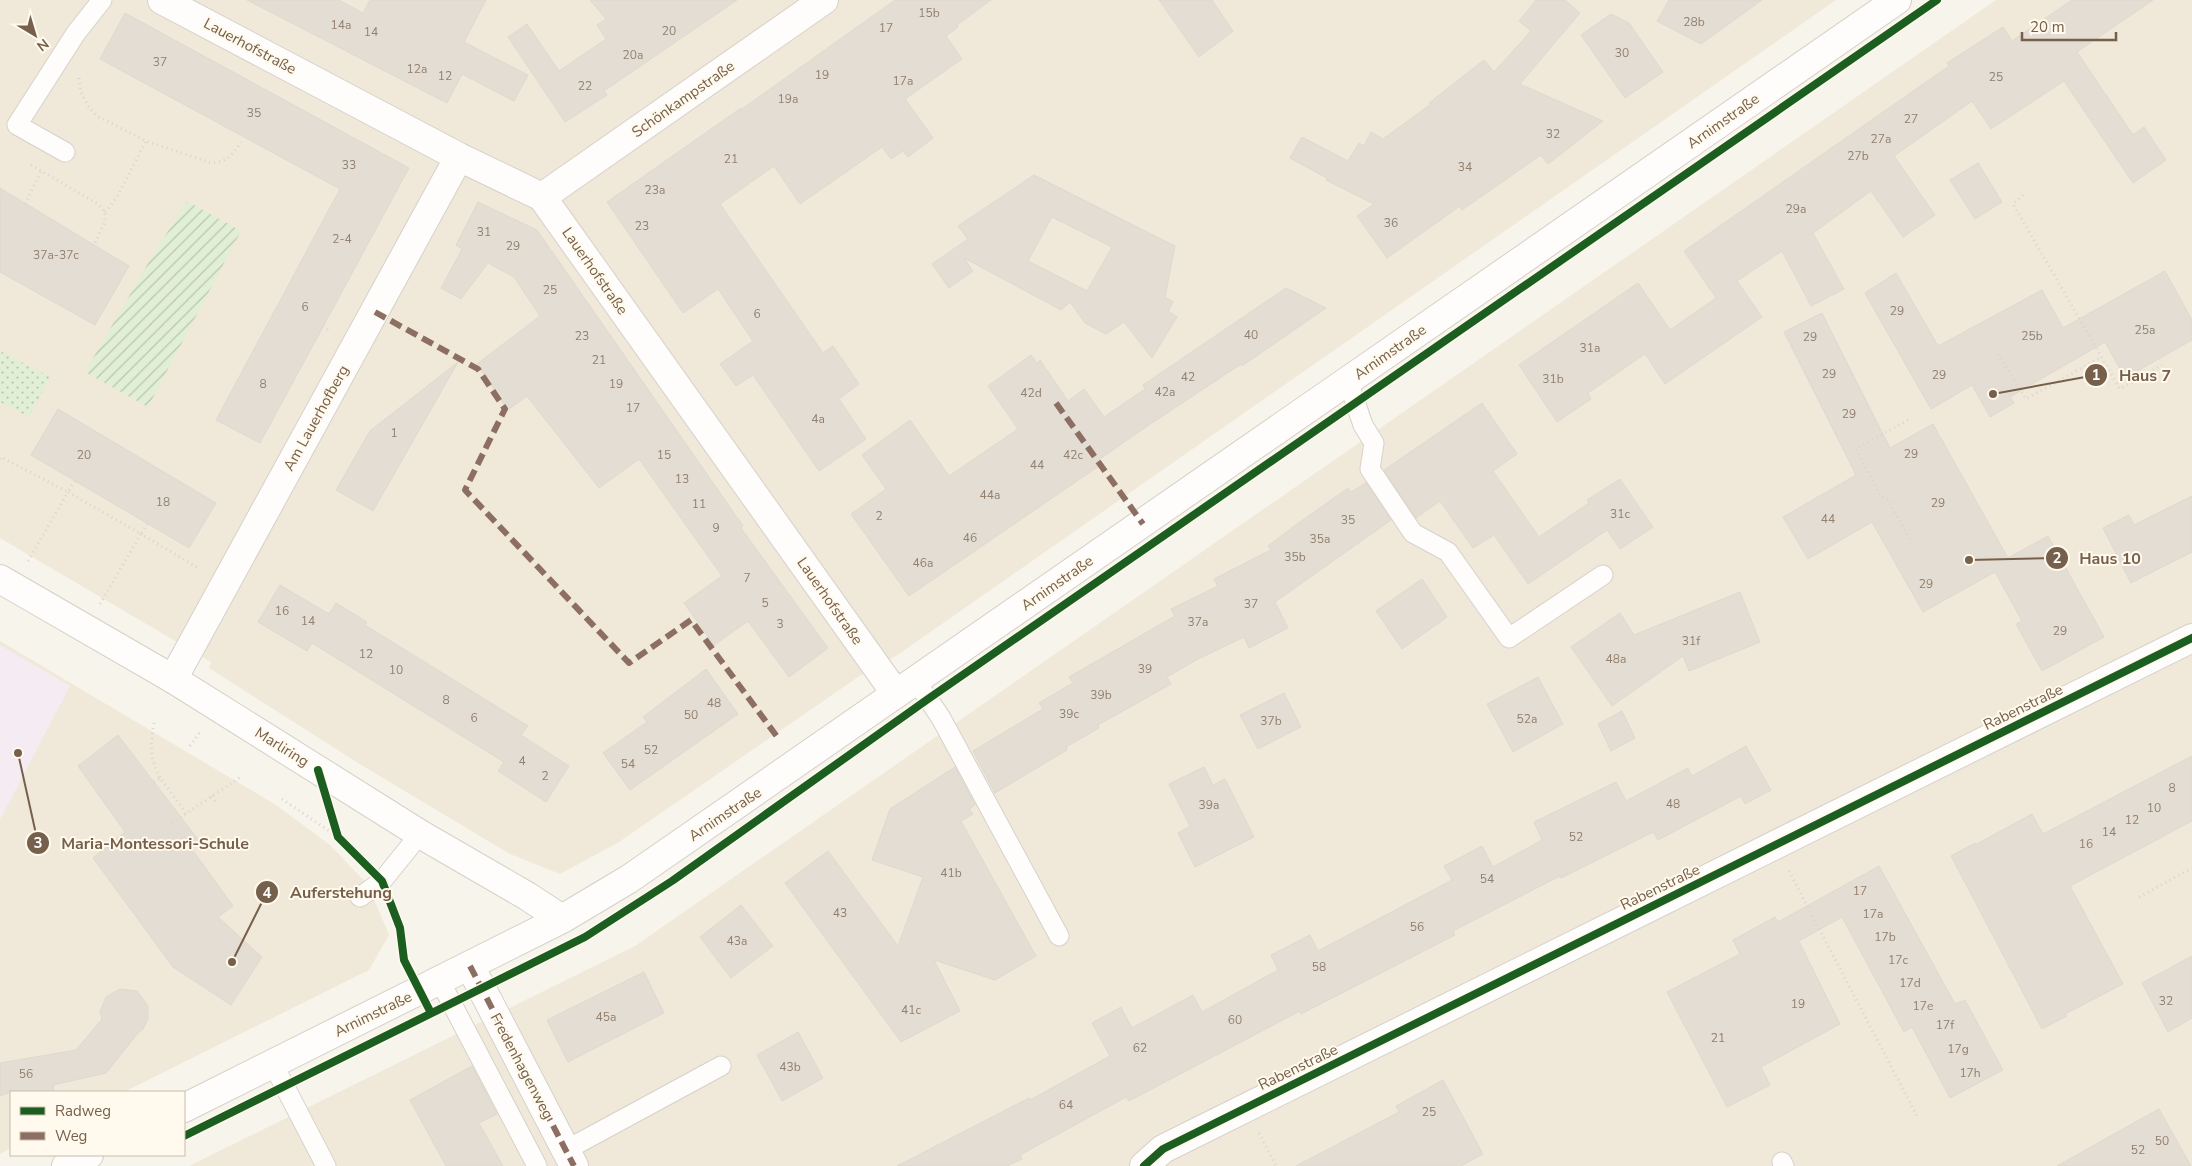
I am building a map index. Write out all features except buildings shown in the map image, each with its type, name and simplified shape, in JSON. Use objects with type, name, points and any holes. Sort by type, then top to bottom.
[{"type":"street","name":"Lauerhofstraße","points":[[162,0],[459,157],[542,197],[906,688]]},
{"type":"street","name":"Schönkampstraße","points":[[542,197],[824,0]]},
{"type":"street","name":"Arnimstraße","points":[[185,1108],[562,919],[629,879],[1897,0]]},
{"type":"street","name":"Am Lauerhofberg","points":[[173,679],[459,157]]},
{"type":"street","name":"Marliring","points":[[0,579],[173,679],[420,834],[527,896],[562,919]]},
{"type":"street","name":"Rabenstraße","points":[[1144,1166],[1164,1150],[1246,1108],[2192,638]]},
{"type":"street","name":"Fredenhagenweg","points":[[470,966],[570,1158]]},
{"type":"lane","points":[[65,152],[17,126],[76,33],[102,0]]},
{"type":"lane","points":[[1348,381],[1364,425],[1374,443],[1370,469],[1413,533],[1448,552],[1508,638],[1603,575]]},
{"type":"lane","points":[[906,688],[941,718],[1059,936]]},
{"type":"lane","points":[[360,897],[382,881],[420,834]]},
{"type":"lane","points":[[440,981],[537,1166]]},
{"type":"lane","points":[[273,1064],[326,1166]]},
{"type":"lane","points":[[570,1158],[721,1066]]},
{"type":"path","points":[[76,33],[81,92],[88,106],[97,116],[146,141],[211,163],[222,162],[234,153],[241,142]]},
{"type":"path","points":[[94,245],[105,222],[105,212],[117,197],[146,141]]},
{"type":"path","points":[[25,162],[98,204],[105,212]]},
{"type":"path","points":[[25,204],[41,171]]},
{"type":"path","points":[[2023,195],[2013,204],[2120,389],[2162,365]]},
{"type":"path","points":[[1998,354],[2026,399],[2101,357]]},
{"type":"path","points":[[1908,420],[1856,449],[1881,496],[1888,500],[1911,541]]},
{"type":"path","points":[[0,459],[1,457],[68,492],[226,584]]},
{"type":"path","points":[[28,561],[75,481]]},
{"type":"path","points":[[100,604],[147,524]]},
{"type":"path","points":[[154,723],[152,757],[160,778],[186,813]]},
{"type":"path","points":[[172,823],[242,776]]},
{"type":"path","points":[[154,782],[160,778]]},
{"type":"path","points":[[212,796],[217,804]]},
{"type":"path","points":[[282,799],[338,837]]},
{"type":"path","points":[[333,820],[338,837]]},
{"type":"path","points":[[1775,846],[1917,1116]]},
{"type":"path","points":[[2139,897],[2192,868]]},
{"type":"path","points":[[1246,1108],[1276,1166]]},
{"type":"shaded area","points":[[0,0],[1836,0],[896,656],[858,677],[619,842],[560,874],[510,854],[363,766],[209,668],[211,662],[0,538]]},
{"type":"shaded area","points":[[1996,0],[2192,0],[2192,1166],[189,1166],[635,946]]},
{"type":"shaded area","points":[[0,641],[276,805],[330,845],[368,885],[389,935],[369,970],[126,1091],[10,1091],[10,1149],[0,1154]]},
{"type":"shaded area","points":[[0,645],[70,686],[0,820]]},
{"type":"green space","points":[[187,201],[241,231],[148,407],[85,372],[150,260]]},
{"type":"green space","points":[[0,351],[50,377],[29,417],[0,402]]},
{"type":"marked path","points":[[375,312],[478,369],[505,409],[465,490],[629,663],[691,620],[778,738]]},
{"type":"marked path","points":[[1056,403],[1143,524]]},
{"type":"marked path","points":[[470,966],[574,1166]]},
{"type":"cycle path","points":[[185,1136],[585,937],[672,881],[928,699],[1937,0]]},
{"type":"cycle path","points":[[1144,1166],[1163,1149],[2192,638]]},
{"type":"cycle path","points":[[318,770],[338,837],[382,881],[400,928],[404,960],[431,1013]]},
{"type":"place","name":"Haus 7","points":[[1993,394]]},
{"type":"place","name":"Haus 10","points":[[1969,560]]},
{"type":"place","name":"Maria-Montessori-Schule","points":[[18,753]]},
{"type":"place","name":"Auferstehung","points":[[232,962]]}]
